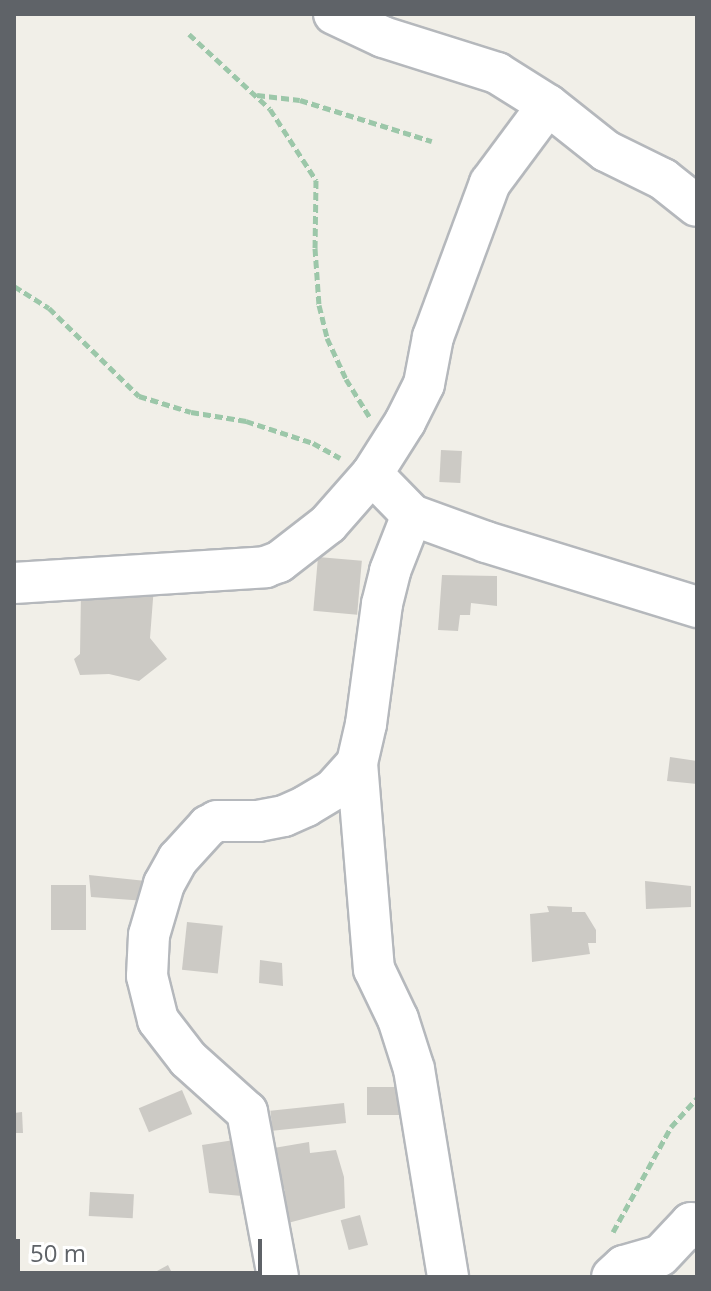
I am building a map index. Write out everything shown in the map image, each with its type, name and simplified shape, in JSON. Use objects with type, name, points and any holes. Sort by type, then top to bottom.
[{"type":"street","points":[[334,14],[383,37],[497,73],[548,105],[606,151],[663,179],[697,206]]},
{"type":"street","points":[[14,583],[265,567],[279,562],[328,524],[380,461],[424,384],[433,337],[490,183],[548,105]]},
{"type":"street","points":[[380,461],[412,515],[486,542],[697,607]]},
{"type":"street","points":[[412,515],[390,571],[382,604],[366,724],[357,763],[374,969],[398,1019],[414,1069],[448,1277]]},
{"type":"street","points":[[278,1277],[247,1112],[188,1059],[158,1020],[147,976],[149,935],[164,884],[178,859],[208,826],[217,821],[258,821],[284,816],[333,790],[357,763]]},
{"type":"street","points":[[610,1261],[624,1266],[660,1256],[691,1223],[697,1229]]},
{"type":"path","points":[[189,34],[256,95],[293,141],[316,180],[315,248],[319,305],[327,338],[380,461]]},
{"type":"path","points":[[256,95],[300,100],[432,141]]},
{"type":"path","points":[[14,286],[49,308],[139,396],[191,412],[260,425],[380,461]]},
{"type":"path","points":[[610,1261],[671,1127],[697,1098]]},
{"type":"building","points":[[441,450],[462,451],[460,483],[439,482]]},
{"type":"building","points":[[318,557],[362,561],[357,615],[313,611]]},
{"type":"building","points":[[442,575],[497,576],[497,606],[471,603],[470,615],[460,615],[458,631],[438,630]]},
{"type":"building","points":[[122,584],[154,586],[150,638],[167,659],[139,681],[109,674],[80,675],[74,659],[80,654],[81,592],[111,587],[108,599],[120,596]]},
{"type":"building","points":[[670,757],[697,761],[697,784],[667,781]]},
{"type":"building","points":[[89,875],[146,881],[146,901],[91,897]]},
{"type":"building","points":[[645,881],[691,886],[691,907],[646,909]]},
{"type":"building","points":[[51,885],[86,885],[86,930],[51,930]]},
{"type":"building","points":[[547,906],[572,907],[572,912],[585,912],[596,930],[596,943],[588,943],[590,954],[532,962],[530,914],[549,912]]},
{"type":"building","points":[[187,922],[223,926],[218,974],[182,970]]},
{"type":"building","points":[[260,960],[282,963],[283,986],[259,983]]},
{"type":"building","points":[[367,1087],[418,1087],[418,1115],[367,1115]]},
{"type":"building","points":[[182,1090],[192,1114],[149,1132],[139,1108]]},
{"type":"building","points":[[344,1103],[346,1123],[272,1131],[270,1111]]},
{"type":"building","points":[[22,1112],[23,1133],[14,1133],[14,1113]]},
{"type":"building","points":[[234,1140],[242,1196],[209,1193],[202,1145]]},
{"type":"building","points":[[309,1142],[310,1153],[336,1150],[344,1177],[345,1208],[284,1224],[275,1192],[285,1191],[282,1184],[272,1182],[268,1149]]},
{"type":"building","points":[[90,1192],[134,1194],[133,1218],[89,1216]]},
{"type":"building","points":[[360,1215],[368,1245],[349,1250],[341,1220]]},
{"type":"building","points":[[168,1265],[174,1277],[146,1277]]}]
